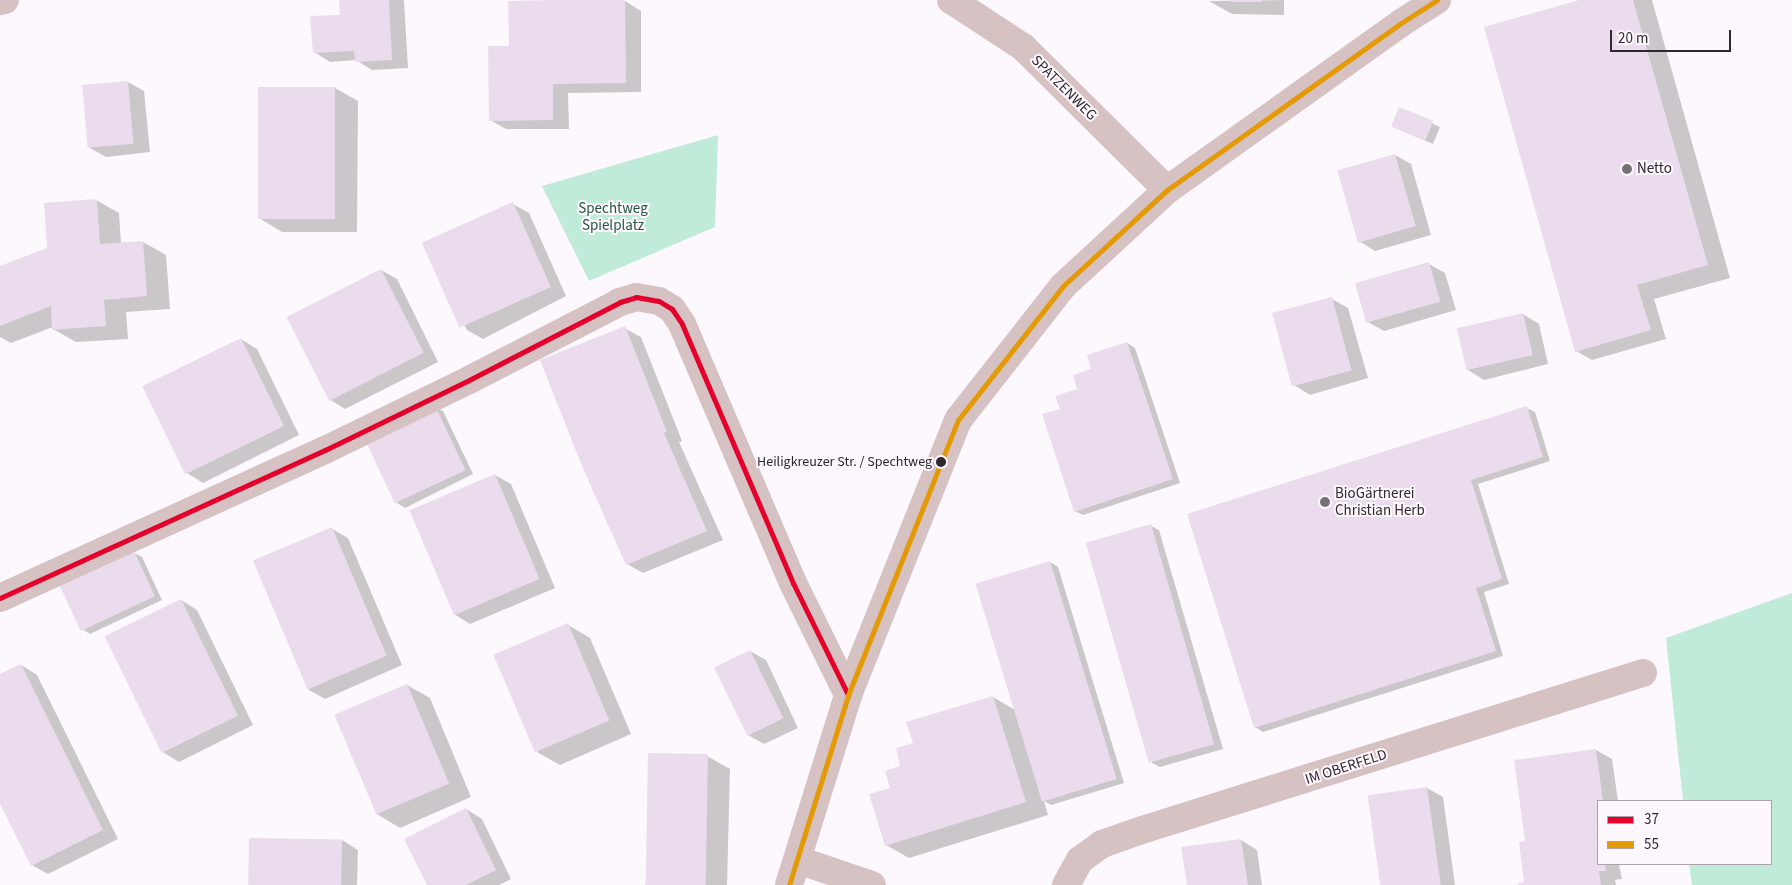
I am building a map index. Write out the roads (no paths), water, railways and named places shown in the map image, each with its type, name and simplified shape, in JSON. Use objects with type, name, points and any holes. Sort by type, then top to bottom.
[{"type":"street","points":[[0,1],[5,0]]},
{"type":"street","name":"SPATZENWEG","points":[[951,0],[1023,47],[1167,190]]},
{"type":"street","points":[[872,885],[793,873],[848,695],[958,420],[1063,286],[1167,190],[1401,23],[1437,0]]},
{"type":"street","points":[[0,598],[325,450],[471,379],[620,302],[636,297],[659,301],[672,309],[682,324],[793,583],[848,695]]},
{"type":"street","name":"IM OBERFELD","points":[[1066,885],[1080,860],[1102,844],[1118,838],[1644,673]]},
{"type":"place","name":"Netto","points":[[1627,169]]},
{"type":"place","name":"Heiligkreuzer Str. / Spechtweg","points":[[941,462]]},
{"type":"place","name":"BioGärtnerei Christian Herb","points":[[1325,502]]},
{"type":"park label","name":"Spechtweg Spielplatz","points":[[613,216]]}]
